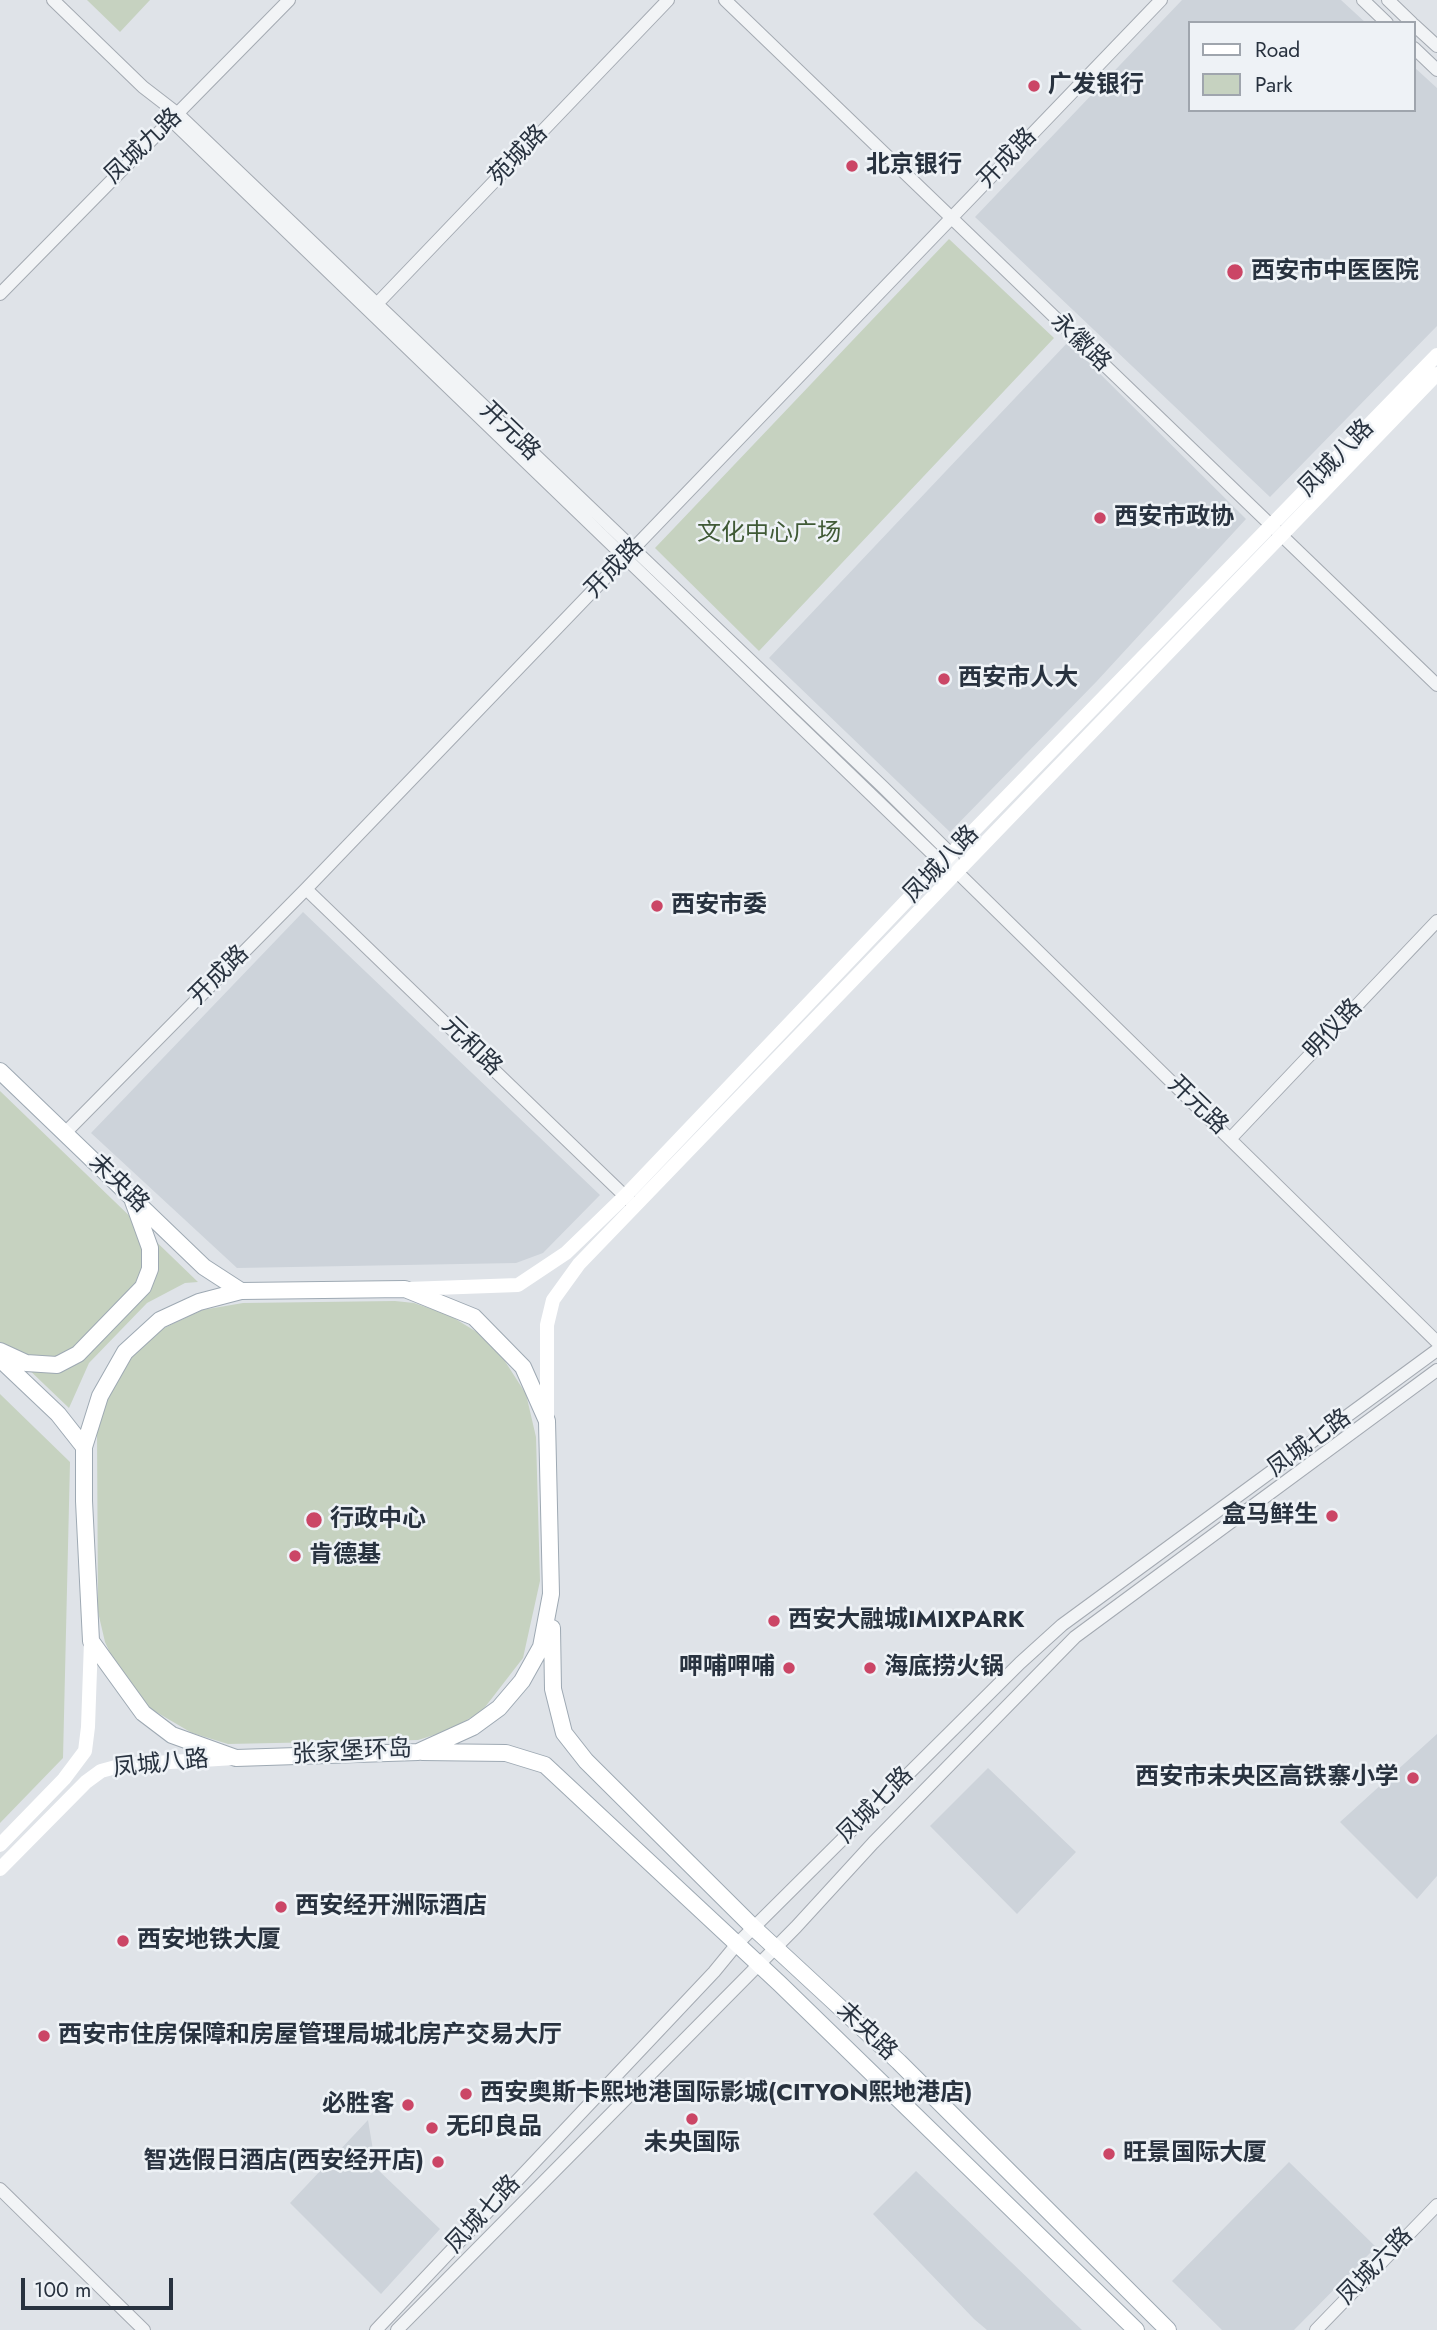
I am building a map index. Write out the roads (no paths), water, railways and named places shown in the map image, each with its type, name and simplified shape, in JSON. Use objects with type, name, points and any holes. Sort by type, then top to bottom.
[{"type":"main road","name":"凤城八路","points":[[405,1289],[519,1285],[566,1253],[630,1201],[956,871],[1275,532],[1437,355]]},
{"type":"main road","name":"凤城八路","points":[[547,1422],[547,1325],[553,1300],[630,1201],[947,859],[1437,374]]},
{"type":"main road","name":"未央路","points":[[0,1071],[204,1267],[241,1290]]},
{"type":"main road","points":[[0,1351],[26,1363],[57,1365],[78,1354],[143,1287],[150,1269],[150,1248],[132,1198]]},
{"type":"main road","name":"张家堡环岛","points":[[405,1289],[474,1317],[523,1367],[547,1422],[551,1594],[541,1647],[522,1681],[499,1708],[473,1727],[418,1752],[236,1758],[172,1735],[143,1713],[91,1641],[84,1447],[100,1396],[125,1352],[160,1320],[200,1301],[241,1290],[405,1289]]},
{"type":"main road","points":[[0,1359],[58,1414],[84,1447]]},
{"type":"main road","name":"未央路","points":[[551,1594],[553,1689],[564,1733],[586,1761],[754,1928],[898,2062],[1168,2330]]},
{"type":"main road","name":"凤城八路","points":[[0,1845],[64,1780],[85,1751],[91,1641]]},
{"type":"main road","name":"未央路","points":[[418,1752],[506,1753],[545,1765],[737,1944],[1136,2330]]},
{"type":"main road","name":"凤城八路","points":[[0,1868],[86,1782],[101,1771],[123,1765],[236,1758]]},
{"type":"street","name":"开元路","points":[[53,0],[947,859],[956,871],[1437,1342]]},
{"type":"street","name":"凤城九路","points":[[0,294],[289,0]]},
{"type":"street","name":"苑城路","points":[[373,308],[668,0]]},
{"type":"street","name":"永徽路","points":[[725,0],[1437,685]]},
{"type":"street","name":"开成路","points":[[65,1133],[306,889],[1161,0]]},
{"type":"street","points":[[1363,0],[1385,21]]},
{"type":"street","points":[[1388,0],[1410,21]]},
{"type":"street","points":[[1416,27],[1437,46]]},
{"type":"street","points":[[1416,50],[1437,70]]},
{"type":"street","name":"元和路","points":[[306,889],[630,1201]]},
{"type":"street","name":"明仪路","points":[[1231,1138],[1437,921]]},
{"type":"street","name":"凤城七路","points":[[376,2330],[714,1972],[737,1944],[1020,1663],[1062,1625],[1437,1350]]},
{"type":"street","name":"凤城七路","points":[[397,2330],[776,1947],[873,1843],[1075,1637],[1437,1370]]},
{"type":"street","points":[[0,2189],[144,2330]]},
{"type":"street","name":"凤城六路","points":[[1316,2330],[1437,2205]]},
{"type":"place","name":"广发银行","points":[[1034,86]]},
{"type":"place","name":"北京银行","points":[[852,166]]},
{"type":"place","name":"西安市中医医院","points":[[1235,272]]},
{"type":"place","name":"西安市政协","points":[[1100,518]]},
{"type":"place","name":"西安市人大","points":[[944,679]]},
{"type":"place","name":"西安市委","points":[[657,906]]},
{"type":"place","name":"盒马鲜生","points":[[1332,1516]]},
{"type":"place","name":"行政中心","points":[[314,1520]]},
{"type":"place","name":"肯德基","points":[[295,1556]]},
{"type":"place","name":"西安大融城IMIXPARK","points":[[774,1621]]},
{"type":"place","name":"呷哺呷哺","points":[[789,1668]]},
{"type":"place","name":"海底捞火锅","points":[[870,1668]]},
{"type":"place","name":"西安市未央区高铁寨小学","points":[[1413,1778]]},
{"type":"place","name":"西安经开洲际酒店","points":[[281,1907]]},
{"type":"place","name":"西安地铁大厦","points":[[123,1941]]},
{"type":"place","name":"西安市住房保障和房屋管理局城北房产交易大厅","points":[[44,2036]]},
{"type":"place","name":"西安奥斯卡熙地港国际影城(CITYON熙地港店)","points":[[466,2094]]},
{"type":"place","name":"必胜客","points":[[408,2105]]},
{"type":"place","name":"未央国际","points":[[692,2119]]},
{"type":"place","name":"无印良品","points":[[432,2128]]},
{"type":"place","name":"旺景国际大厦","points":[[1109,2154]]},
{"type":"place","name":"智选假日酒店(西安经开店)","points":[[438,2162]]},
{"type":"park label","name":"文化中心广场","points":[[769,534]]}]
